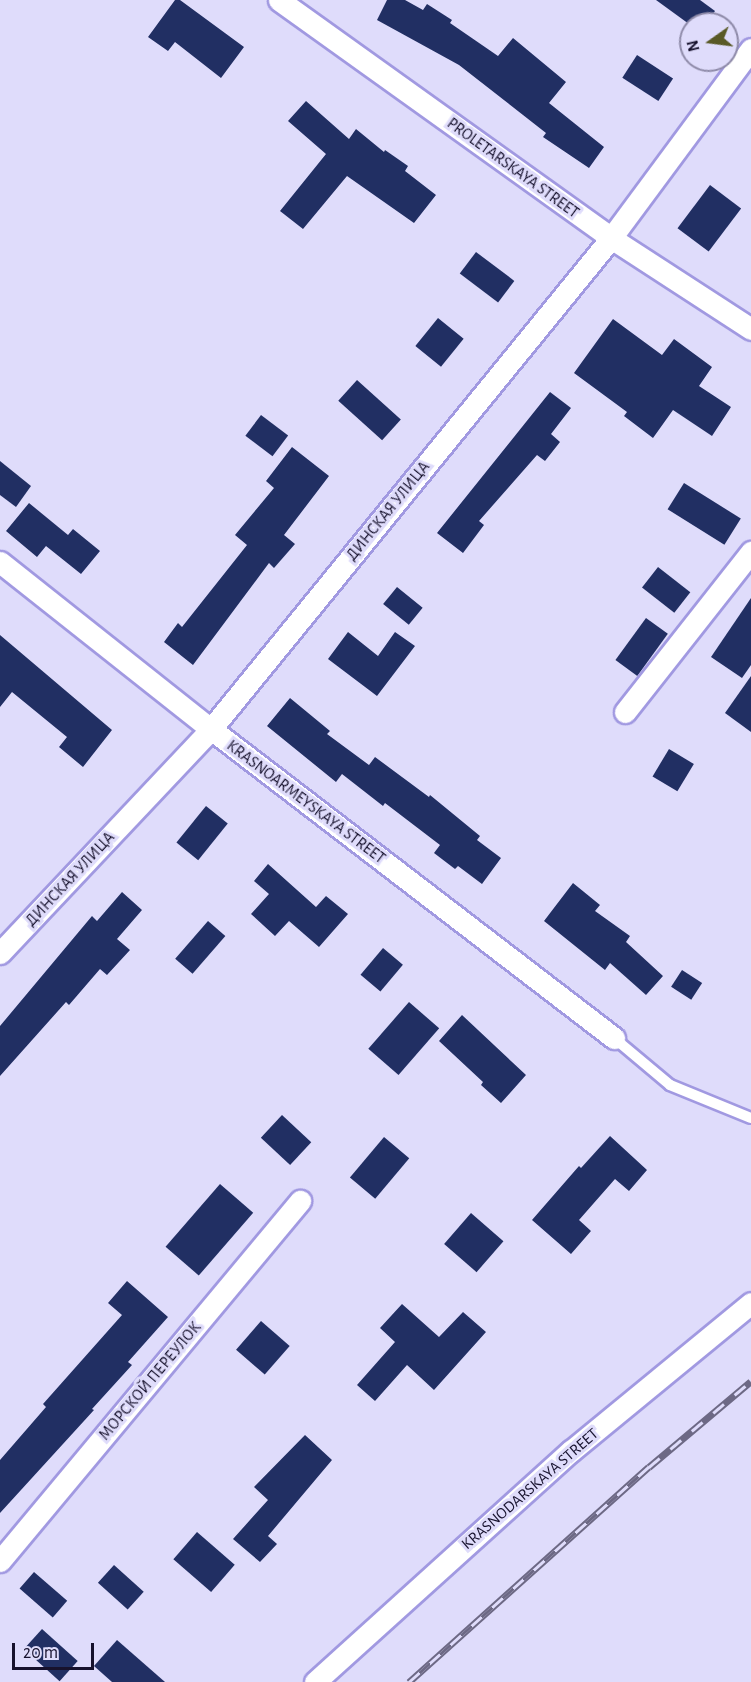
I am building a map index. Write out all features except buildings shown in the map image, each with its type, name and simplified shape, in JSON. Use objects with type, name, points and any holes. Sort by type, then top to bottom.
[{"type":"street","name":"PROLETARSKAYA STREET","points":[[279,0],[611,238],[751,329]]},
{"type":"street","name":"ДИНСКАЯ УЛИЦА","points":[[0,953],[211,729],[611,238],[751,49]]},
{"type":"street","points":[[625,712],[751,552]]},
{"type":"street","name":"KRASNOARMEYSKAYA STREET","points":[[0,562],[211,729],[614,1038]]},
{"type":"street","name":"МОРСКОЙ ПЕРЕУЛОК","points":[[0,1561],[300,1201]]},
{"type":"street","name":"KRASNODARSKAYA STREET","points":[[315,1682],[570,1451],[751,1303]]},
{"type":"lane","points":[[614,1038],[670,1085],[751,1118]]},
{"type":"railway","points":[[409,1682],[649,1467],[751,1381]]}]
